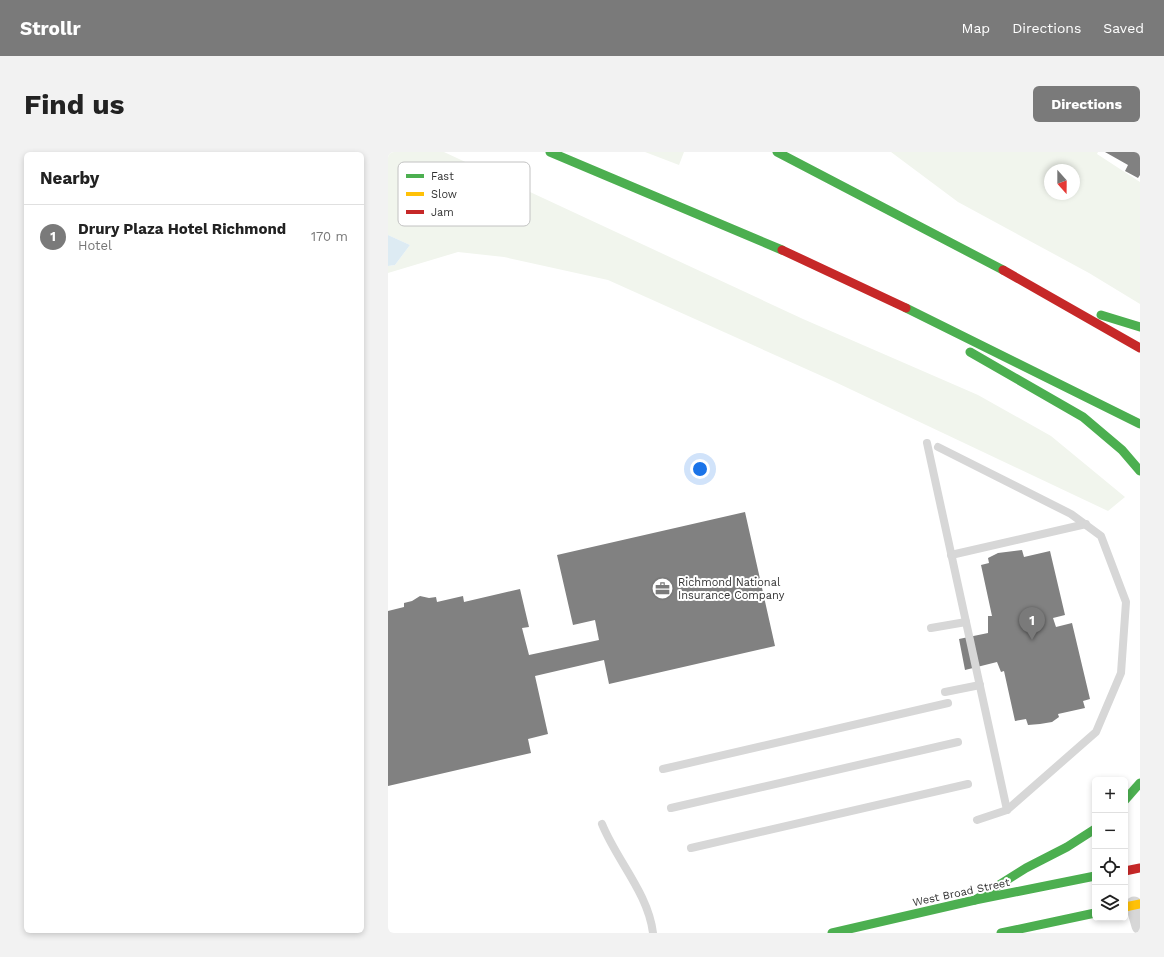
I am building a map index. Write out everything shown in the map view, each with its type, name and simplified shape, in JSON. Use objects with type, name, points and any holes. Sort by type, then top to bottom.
[{"type":"main road","points":[[550,152],[753,238],[884,298],[1034,370],[1140,424]]},
{"type":"main road","points":[[777,152],[939,235],[1060,301],[1140,348]]},
{"type":"main road","points":[[884,298],[996,369],[1082,415],[1112,439],[1140,470]]},
{"type":"main road","points":[[1060,301],[1140,327]]},
{"type":"main road","points":[[1128,797],[1140,783]]},
{"type":"main road","points":[[975,900],[1026,868],[1067,847],[1092,831]]},
{"type":"main road","points":[[1128,870],[1140,868]]},
{"type":"main road","name":"West Broad Street","points":[[832,933],[975,900],[1092,877]]},
{"type":"main road","points":[[1001,933],[1092,914]]},
{"type":"street","points":[[1133,906],[1140,926]]},
{"type":"lane","points":[[927,443],[1007,810]]},
{"type":"lane","points":[[938,447],[1072,514],[1101,536],[1126,602],[1121,672],[1096,732],[1007,810],[977,820]]},
{"type":"lane","points":[[951,555],[1086,524]]},
{"type":"lane","points":[[931,628],[966,622]]},
{"type":"lane","points":[[946,692],[980,685]]},
{"type":"lane","points":[[663,769],[948,703]]},
{"type":"lane","points":[[671,808],[958,742]]},
{"type":"lane","points":[[690,848],[968,784]]},
{"type":"lane","points":[[602,824],[608,839],[641,896],[648,912],[653,933]]},
{"type":"shaded area","points":[[388,152],[444,152],[465,162],[398,162],[398,226],[530,226],[530,192],[803,319],[978,395],[1051,436],[1125,497],[1108,511],[833,381],[608,280],[504,257],[458,252],[388,273],[388,266],[395,265],[410,245],[388,235]]},
{"type":"shaded area","points":[[645,152],[684,152],[679,165]]},
{"type":"shaded area","points":[[891,152],[1098,152],[1097,154],[1140,182],[1140,304],[1089,273],[958,202]]},
{"type":"shaded area","points":[[388,235],[410,245],[395,265],[388,266]]},
{"type":"building","points":[[1105,152],[1140,152],[1140,175],[1138,178],[1125,171],[1128,165]]},
{"type":"building","points":[[745,512],[775,646],[609,684],[604,660],[535,676],[548,734],[528,739],[531,753],[388,786],[388,611],[404,607],[404,603],[412,601],[420,596],[429,598],[436,597],[437,602],[463,596],[464,602],[520,589],[529,627],[522,628],[529,655],[599,640],[595,620],[573,625],[557,555]]},
{"type":"building","points":[[1022,550],[1024,557],[1050,551],[1065,615],[1053,618],[1056,627],[1072,623],[1090,699],[1083,701],[1085,708],[1058,714],[1059,717],[1052,722],[1028,725],[1026,719],[1015,721],[1004,671],[1001,672],[997,662],[965,670],[959,639],[988,633],[988,616],[992,616],[981,565],[989,563],[988,558],[998,553]]},
{"type":"traffic: fast","points":[[550,152],[782,250]]},
{"type":"traffic: fast","points":[[777,152],[1003,270]]},
{"type":"traffic: fast","points":[[906,308],[1140,424]]},
{"type":"traffic: fast","points":[[1101,315],[1140,327]]},
{"type":"traffic: fast","points":[[970,352],[1083,417],[1122,450],[1140,471]]},
{"type":"traffic: fast","points":[[1128,797],[1140,783]]},
{"type":"traffic: fast","points":[[975,900],[1026,868],[1067,847],[1092,831]]},
{"type":"traffic: fast","points":[[832,933],[975,900],[1092,877]]},
{"type":"traffic: fast","points":[[1001,933],[1092,914]]},
{"type":"traffic: slow","points":[[1128,906],[1140,904]]},
{"type":"traffic: jam","points":[[782,250],[906,308]]},
{"type":"traffic: jam","points":[[1003,270],[1140,348]]},
{"type":"traffic: jam","points":[[1128,870],[1140,868]]},
{"type":"place","name":"Richmond National Insurance Company","points":[[663,588]]},
{"type":"place","name":"Drury Plaza Hotel Richmond","points":[[1032,640]]}]
